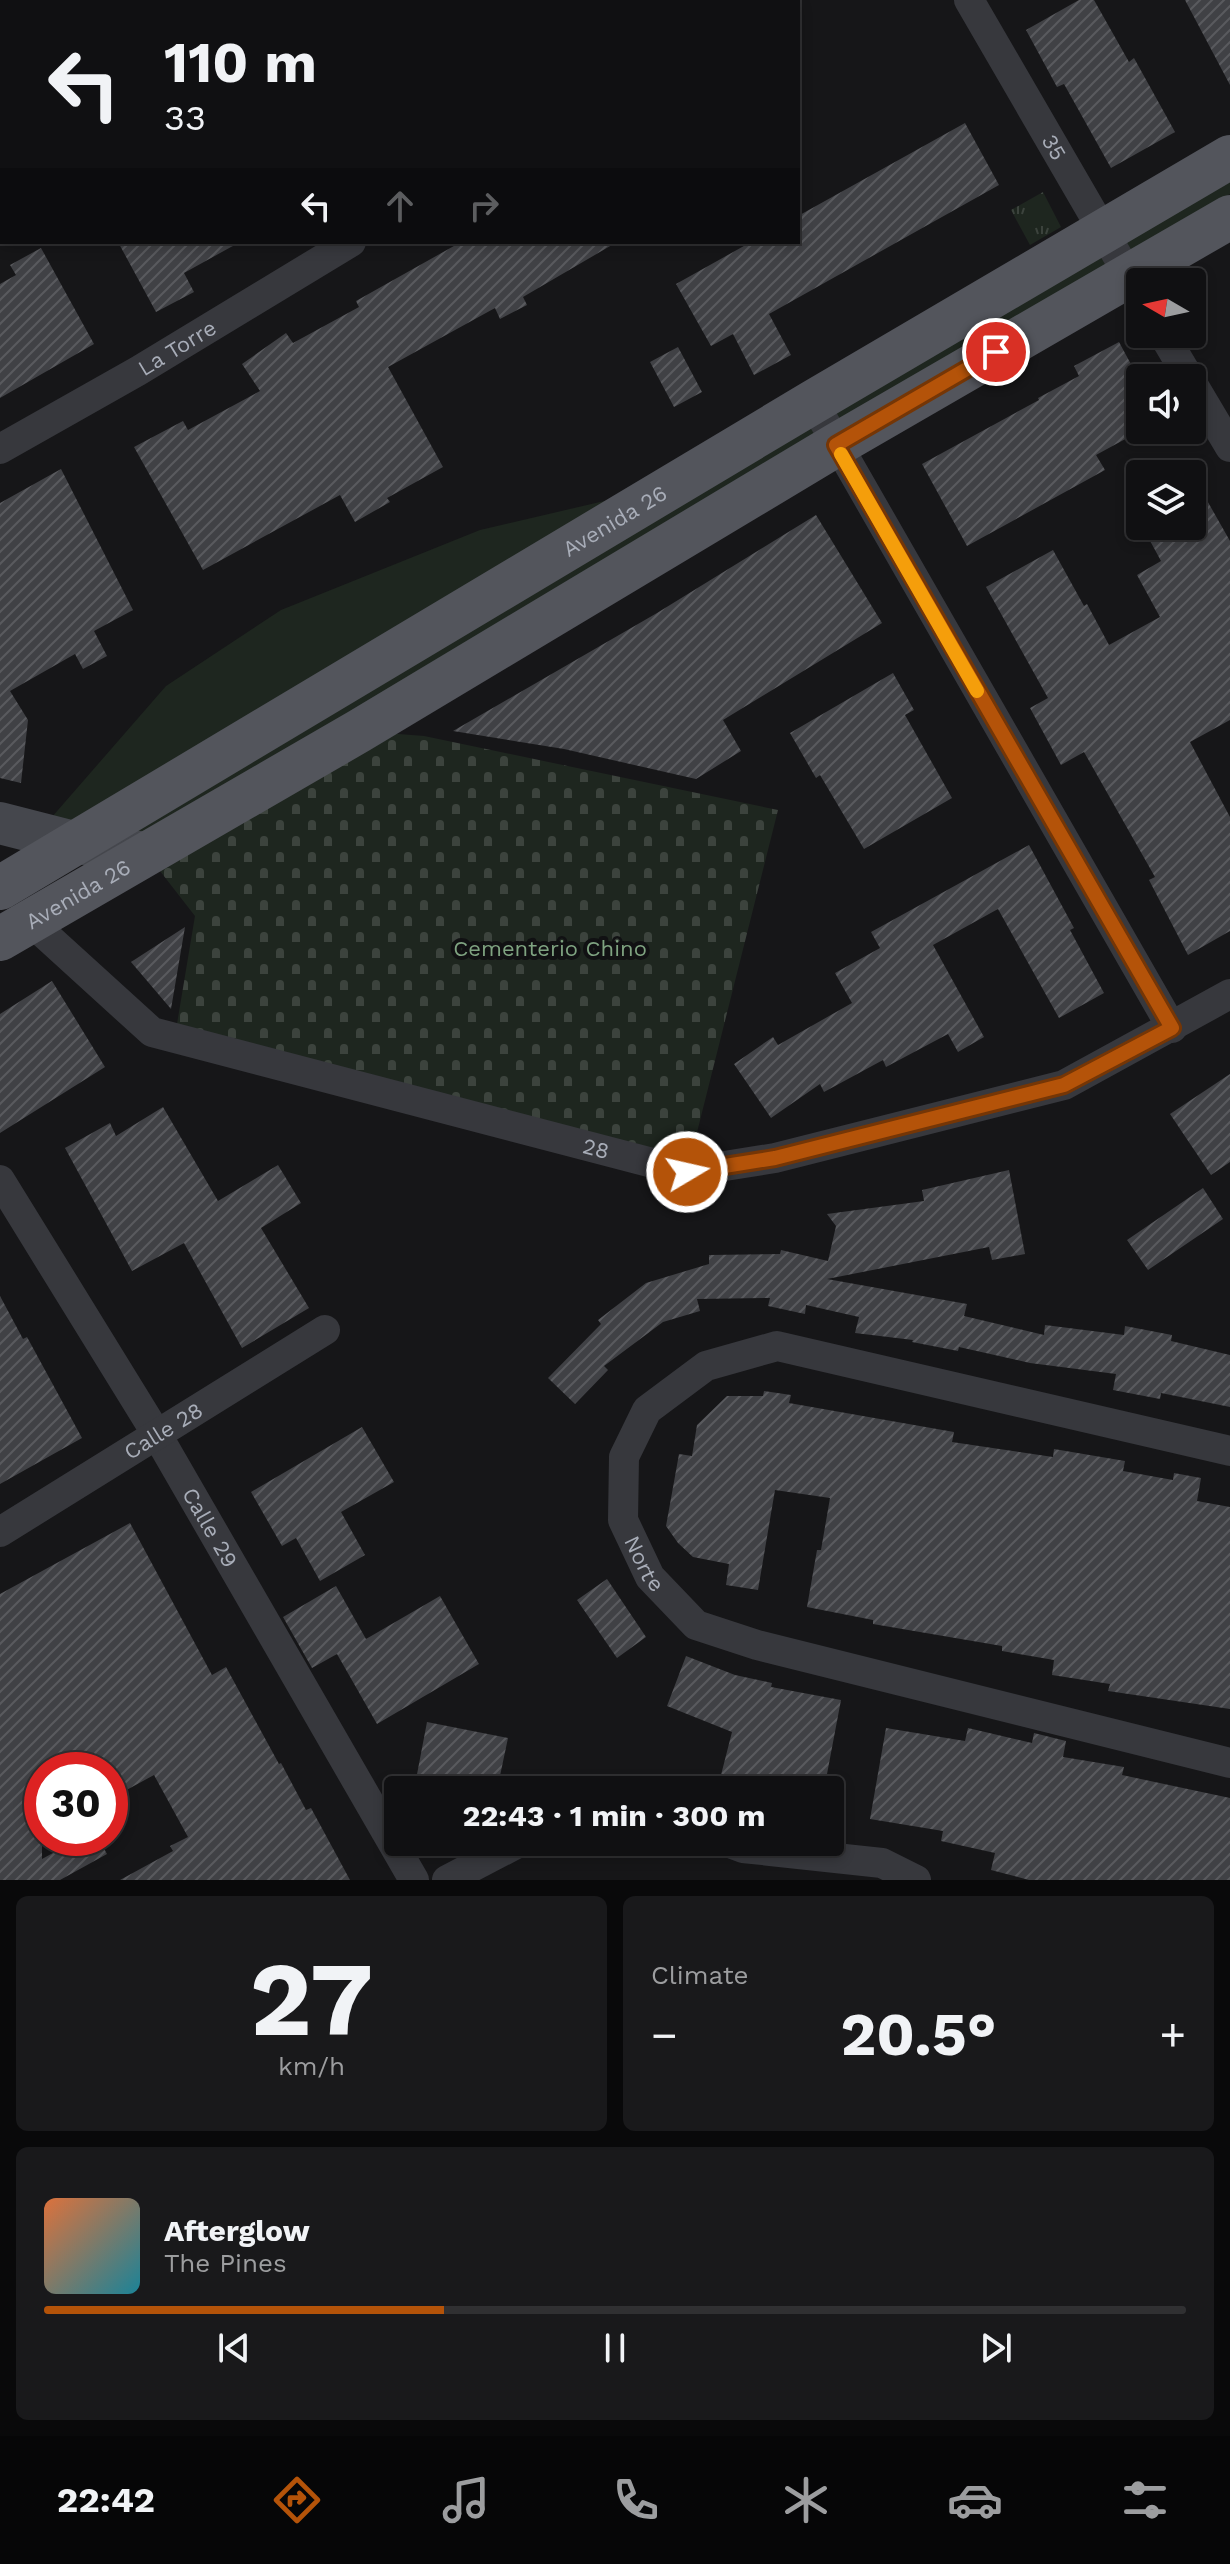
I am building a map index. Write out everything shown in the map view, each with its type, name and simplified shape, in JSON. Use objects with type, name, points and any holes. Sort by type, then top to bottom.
[{"type":"main road","name":"Avenida 26","points":[[0,888],[813,402],[1230,157]]},
{"type":"main road","name":"Avenida 26","points":[[1158,268],[1230,217]]},
{"type":"main road","name":"Avenida 26","points":[[15,930],[373,723],[836,445],[1126,289]]},
{"type":"main road","points":[[0,823],[78,843],[146,853]]},
{"type":"street","name":"35","points":[[969,0],[1126,271]]},
{"type":"street","name":"La Torre","points":[[0,449],[138,371],[348,244]]},
{"type":"street","points":[[813,402],[1172,1028]]},
{"type":"street","points":[[1206,406],[1230,447]]},
{"type":"street","name":"28","points":[[15,930],[152,1032],[687,1172],[775,1158],[1064,1085],[1230,994]]},
{"type":"street","name":"Calle 29","points":[[0,1180],[156,1433],[414,1880]]},
{"type":"street","name":"Calle 28","points":[[0,1532],[325,1330]]},
{"type":"street","name":"Norte","points":[[1230,1451],[777,1346],[706,1366],[647,1410],[624,1457],[623,1505],[623,1520],[650,1577],[696,1625],[757,1645],[1230,1763]]},
{"type":"street","points":[[447,1880],[493,1856]]},
{"type":"street","points":[[817,1856],[882,1863],[916,1880]]},
{"type":"green space","points":[[1230,177],[1230,194],[1129,254],[1122,242]]},
{"type":"green space","points":[[1043,192],[1061,227],[1030,245],[1011,210]]},
{"type":"green space","points":[[1103,254],[1110,267],[838,425],[831,412]]},
{"type":"green space","points":[[811,426],[816,435],[143,836],[128,833]]},
{"type":"green space","points":[[677,484],[78,843],[38,833],[166,686],[281,610],[480,530]]},
{"type":"green space","name":"Cementerio Chino","points":[[359,731],[424,736],[778,810],[687,1172],[175,1036],[195,916],[146,853]]},
{"type":"building","points":[[1079,0],[1094,0],[1129,62],[1134,58],[1175,132],[1111,168],[1064,84],[1057,87],[1026,30]]},
{"type":"building","points":[[1185,0],[1230,0],[1230,85]]},
{"type":"building","points":[[965,123],[999,185],[769,314],[791,355],[754,375],[733,334],[711,346],[676,284],[747,244],[800,244],[800,215]]},
{"type":"building","points":[[119,244],[236,244],[184,273],[194,292],[156,312]]},
{"type":"building","points":[[457,244],[614,244],[523,297],[527,305],[500,319],[495,308],[388,367],[443,467],[387,498],[390,502],[355,522],[340,495],[203,570],[134,447],[183,421],[188,430],[260,391],[242,364],[286,333],[293,343],[359,307],[356,301]]},
{"type":"building","points":[[41,248],[94,344],[0,398],[0,284],[16,275],[10,265]]},
{"type":"building","points":[[1119,342],[1131,364],[1126,364],[1126,439],[1096,455],[1105,470],[967,546],[922,464],[1079,376],[1074,366]]},
{"type":"building","points":[[678,347],[702,392],[674,407],[650,362]]},
{"type":"building","points":[[61,469],[133,610],[94,631],[107,656],[83,669],[75,654],[10,691],[28,720],[21,783],[0,778],[0,503]]},
{"type":"building","points":[[1206,499],[1230,541],[1230,720],[1190,742],[1230,817],[1230,931],[1188,955],[1149,880],[1155,877],[1084,752],[1061,765],[1030,708],[1048,698],[986,587],[1053,550],[1109,645],[1160,617],[1137,575],[1161,561],[1150,540],[1206,540]]},
{"type":"building","points":[[816,515],[882,623],[723,720],[741,751],[696,779],[564,749],[453,731],[657,613]]},
{"type":"building","points":[[893,673],[914,710],[905,715],[952,798],[864,849],[820,775],[816,778],[790,733]]},
{"type":"building","points":[[1029,845],[1074,928],[1070,930],[1104,993],[1059,1018],[998,909],[933,945],[984,1037],[958,1052],[948,1034],[886,1067],[883,1060],[824,1092],[820,1084],[771,1118],[734,1064],[773,1037],[778,1045],[852,1003],[835,973],[880,948],[871,932]]},
{"type":"building","points":[[185,927],[171,1009],[131,962]]},
{"type":"building","points":[[52,981],[105,1067],[0,1133],[0,1014]]},
{"type":"building","points":[[1230,1074],[1230,1162],[1211,1175],[1170,1114]]},
{"type":"building","points":[[163,1107],[218,1201],[278,1165],[301,1203],[261,1228],[309,1308],[242,1348],[184,1243],[132,1271],[65,1148],[110,1123],[116,1136]]},
{"type":"building","points":[[1009,1170],[1025,1254],[992,1260],[989,1247],[827,1279],[967,1304],[964,1316],[1044,1335],[1045,1325],[1124,1335],[1125,1326],[1172,1335],[1171,1341],[1230,1355],[1230,1407],[1161,1393],[1160,1399],[1113,1390],[1116,1374],[1030,1363],[959,1347],[958,1351],[913,1340],[855,1333],[859,1317],[806,1305],[805,1314],[768,1306],[770,1298],[697,1299],[700,1311],[663,1322],[604,1366],[608,1370],[575,1404],[548,1378],[601,1324],[598,1320],[646,1283],[709,1264],[709,1255],[780,1254],[781,1250],[828,1261],[836,1226],[827,1214],[924,1201],[922,1190]]},
{"type":"building","points":[[1203,1188],[1223,1219],[1148,1270],[1127,1240]]},
{"type":"building","points":[[0,1296],[23,1339],[27,1337],[82,1438],[0,1484]]},
{"type":"building","points":[[764,1391],[791,1395],[789,1403],[954,1432],[952,1442],[1053,1457],[1054,1449],[1125,1461],[1123,1471],[1173,1480],[1174,1473],[1201,1478],[1197,1501],[1230,1507],[1230,1709],[1108,1691],[1110,1684],[1052,1675],[1054,1660],[1002,1651],[1002,1646],[873,1624],[873,1620],[807,1607],[830,1498],[775,1490],[758,1590],[726,1585],[729,1564],[693,1557],[666,1526],[679,1454],[692,1456],[697,1425],[727,1396],[763,1396]]},
{"type":"building","points":[[362,1427],[394,1482],[341,1512],[365,1555],[320,1581],[296,1538],[282,1546],[251,1492]]},
{"type":"building","points":[[130,1523],[212,1675],[226,1667],[279,1764],[306,1810],[311,1808],[350,1880],[120,1880],[173,1851],[170,1846],[188,1837],[154,1775],[128,1789],[128,1752],[24,1752],[24,1856],[42,1856],[42,1859],[47,1856],[103,1856],[60,1880],[0,1880],[0,1594]]},
{"type":"building","points":[[607,1579],[646,1637],[617,1658],[577,1600]]},
{"type":"building","points":[[336,1586],[366,1639],[440,1596],[479,1664],[377,1724],[337,1654],[312,1668],[283,1617]]},
{"type":"building","points":[[686,1656],[735,1675],[772,1683],[771,1687],[841,1700],[827,1776],[721,1775],[732,1732],[667,1706]]},
{"type":"building","points":[[427,1722],[508,1738],[500,1776],[417,1776]]},
{"type":"building","points":[[886,1728],[965,1741],[968,1728],[1032,1743],[1034,1733],[1066,1741],[1063,1757],[1124,1767],[1122,1775],[1230,1798],[1230,1880],[1029,1880],[991,1870],[995,1853],[941,1841],[943,1831],[870,1819]]},
{"type":"slow traffic","points":[[841,454],[977,691]]},
{"type":"route","points":[[687,1172],[775,1158],[1064,1085],[1172,1028],[836,445],[996,352]]}]
